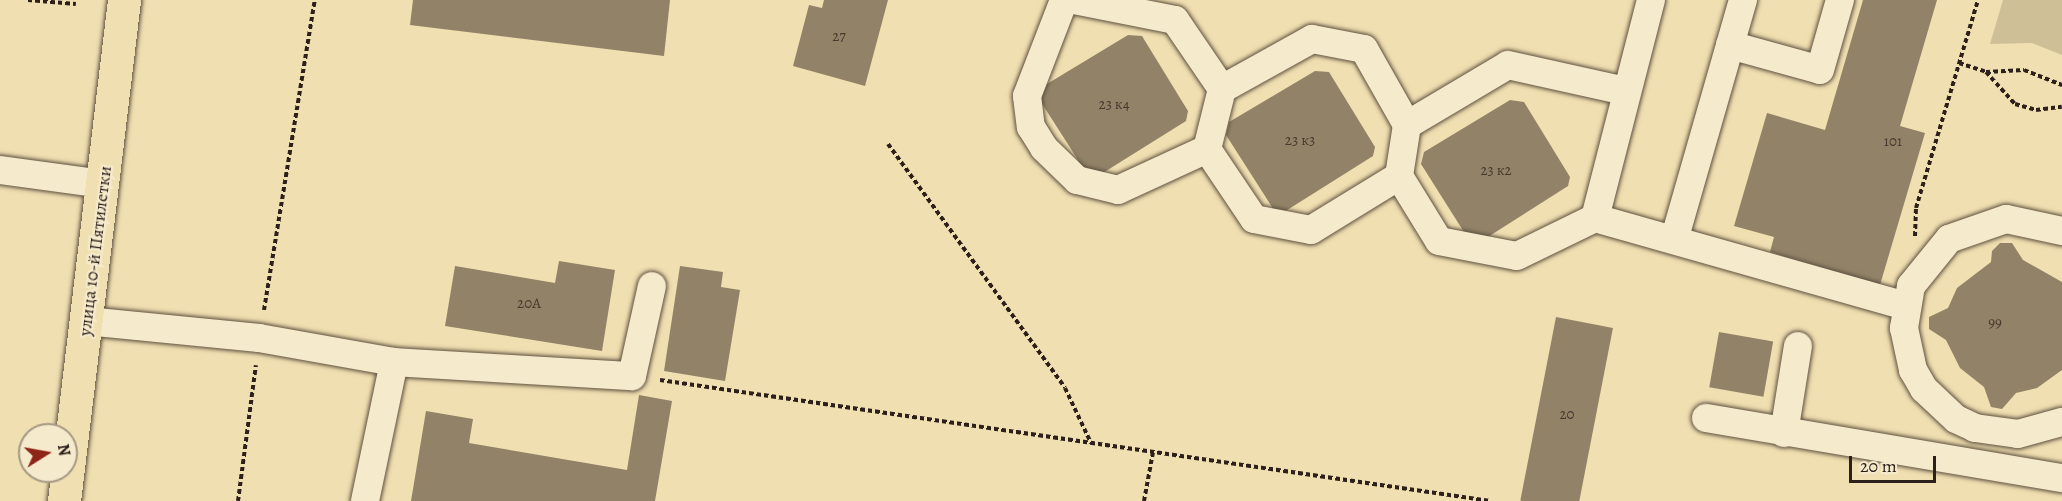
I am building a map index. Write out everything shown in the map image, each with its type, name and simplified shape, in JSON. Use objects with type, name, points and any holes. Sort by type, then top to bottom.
[{"type":"main road","name":"улица 10-й Пятилетки","points":[[64,501],[124,0]]},
{"type":"lane","points":[[1064,0],[1027,96],[1031,127],[1044,147],[1077,180],[1118,190],[1207,149]]},
{"type":"lane","points":[[1074,0],[1175,20],[1222,89]]},
{"type":"lane","points":[[1594,218],[1625,91],[1651,0]]},
{"type":"lane","points":[[1675,237],[1743,0]]},
{"type":"lane","points":[[1730,45],[1820,70],[1840,0]]},
{"type":"lane","points":[[1399,176],[1311,230],[1254,219],[1207,149],[1222,89],[1312,39],[1364,49],[1407,125],[1399,176],[1439,241],[1517,256],[1594,218],[1675,237],[1906,306]]},
{"type":"lane","points":[[1407,125],[1508,65],[1625,91]]},
{"type":"lane","points":[[0,170],[103,184]]},
{"type":"lane","points":[[2062,231],[2026,220],[1986,222],[1949,239],[1921,268],[1906,306],[1904,328],[1913,370],[1924,389],[1956,419],[1986,431],[2018,435],[2062,422]]},
{"type":"lane","points":[[86,321],[259,338],[394,362],[632,376],[652,286]]},
{"type":"lane","points":[[1784,433],[1798,346]]},
{"type":"lane","points":[[365,501],[394,362]]},
{"type":"lane","points":[[1706,418],[1784,433],[2062,478]]},
{"type":"path","points":[[28,0],[75,4]]},
{"type":"path","points":[[238,501],[259,338],[315,0]]},
{"type":"path","points":[[1921,268],[1916,208],[1978,0]]},
{"type":"path","points":[[1959,63],[1986,72],[2024,70],[2062,85]]},
{"type":"path","points":[[1986,72],[2015,104],[2036,110],[2062,107]]},
{"type":"path","points":[[888,144],[1065,388],[1092,443]]},
{"type":"path","points":[[632,376],[1490,501]]},
{"type":"path","points":[[1144,501],[1153,452]]},
{"type":"shaded area","points":[[2003,0],[2062,0],[2062,55],[2032,43],[1990,44]]},
{"type":"building","points":[[413,0],[670,0],[664,56],[410,25]]},
{"type":"building","points":[[824,0],[888,0],[865,86],[793,66],[809,5],[822,8]]},
{"type":"building","points":[[1863,0],[1937,0],[1900,126],[1925,133],[1880,285],[1770,252],[1774,237],[1734,226],[1767,113],[1825,130]]},
{"type":"building","points":[[1128,35],[1142,36],[1188,111],[1186,121],[1098,176],[1087,174],[1039,99],[1042,87]]},
{"type":"building","points":[[1315,71],[1329,72],[1375,147],[1373,156],[1284,212],[1274,210],[1226,135],[1229,122]]},
{"type":"building","points":[[1510,100],[1524,102],[1570,177],[1568,186],[1480,242],[1469,240],[1421,164],[1424,152]]},
{"type":"building","points":[[2000,243],[2012,243],[2023,260],[2062,282],[2062,370],[2037,388],[2016,393],[2002,409],[1991,407],[1984,387],[1960,368],[1946,340],[1929,329],[1929,317],[1948,308],[1957,288],[1991,262],[1992,251]]},
{"type":"building","points":[[559,261],[615,270],[602,351],[445,326],[455,266],[555,283]]},
{"type":"building","points":[[680,266],[723,272],[721,287],[740,290],[725,381],[664,371]]},
{"type":"building","points":[[1556,317],[1613,328],[1579,501],[1520,501]]},
{"type":"building","points":[[1719,332],[1773,342],[1763,397],[1709,387]]},
{"type":"building","points":[[639,395],[672,401],[655,501],[411,501],[426,411],[473,419],[469,443],[627,470]]}]
